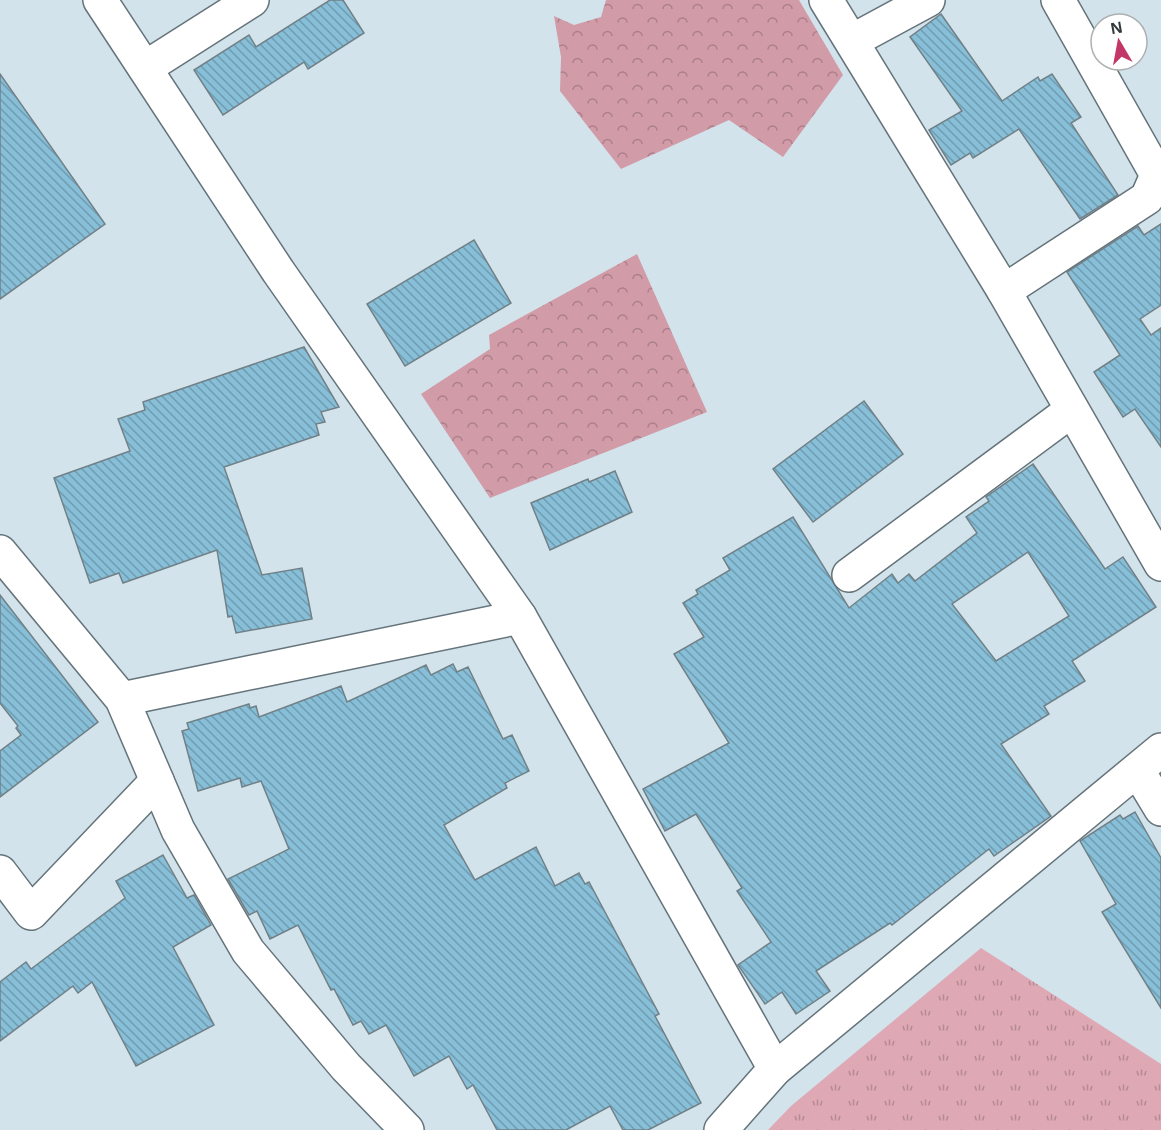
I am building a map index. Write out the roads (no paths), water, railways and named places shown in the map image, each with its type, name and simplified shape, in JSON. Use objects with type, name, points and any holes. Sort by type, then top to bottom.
[{"type":"street","points":[[100,0],[278,271],[520,617],[775,1069]]},
{"type":"street","points":[[145,68],[252,0]]},
{"type":"street","points":[[826,0],[1004,291],[1161,564]]},
{"type":"street","points":[[852,41],[928,0]]},
{"type":"street","points":[[1004,291],[1148,198],[1157,175],[1058,0]]},
{"type":"street","points":[[849,575],[1072,410]]},
{"type":"street","points":[[0,552],[122,699],[178,830],[248,951],[346,1067],[408,1130]]},
{"type":"street","points":[[122,699],[520,617]]},
{"type":"street","points":[[721,1130],[775,1069],[1150,761],[1161,809]]},
{"type":"street","points":[[0,872],[31,913],[157,780]]}]
